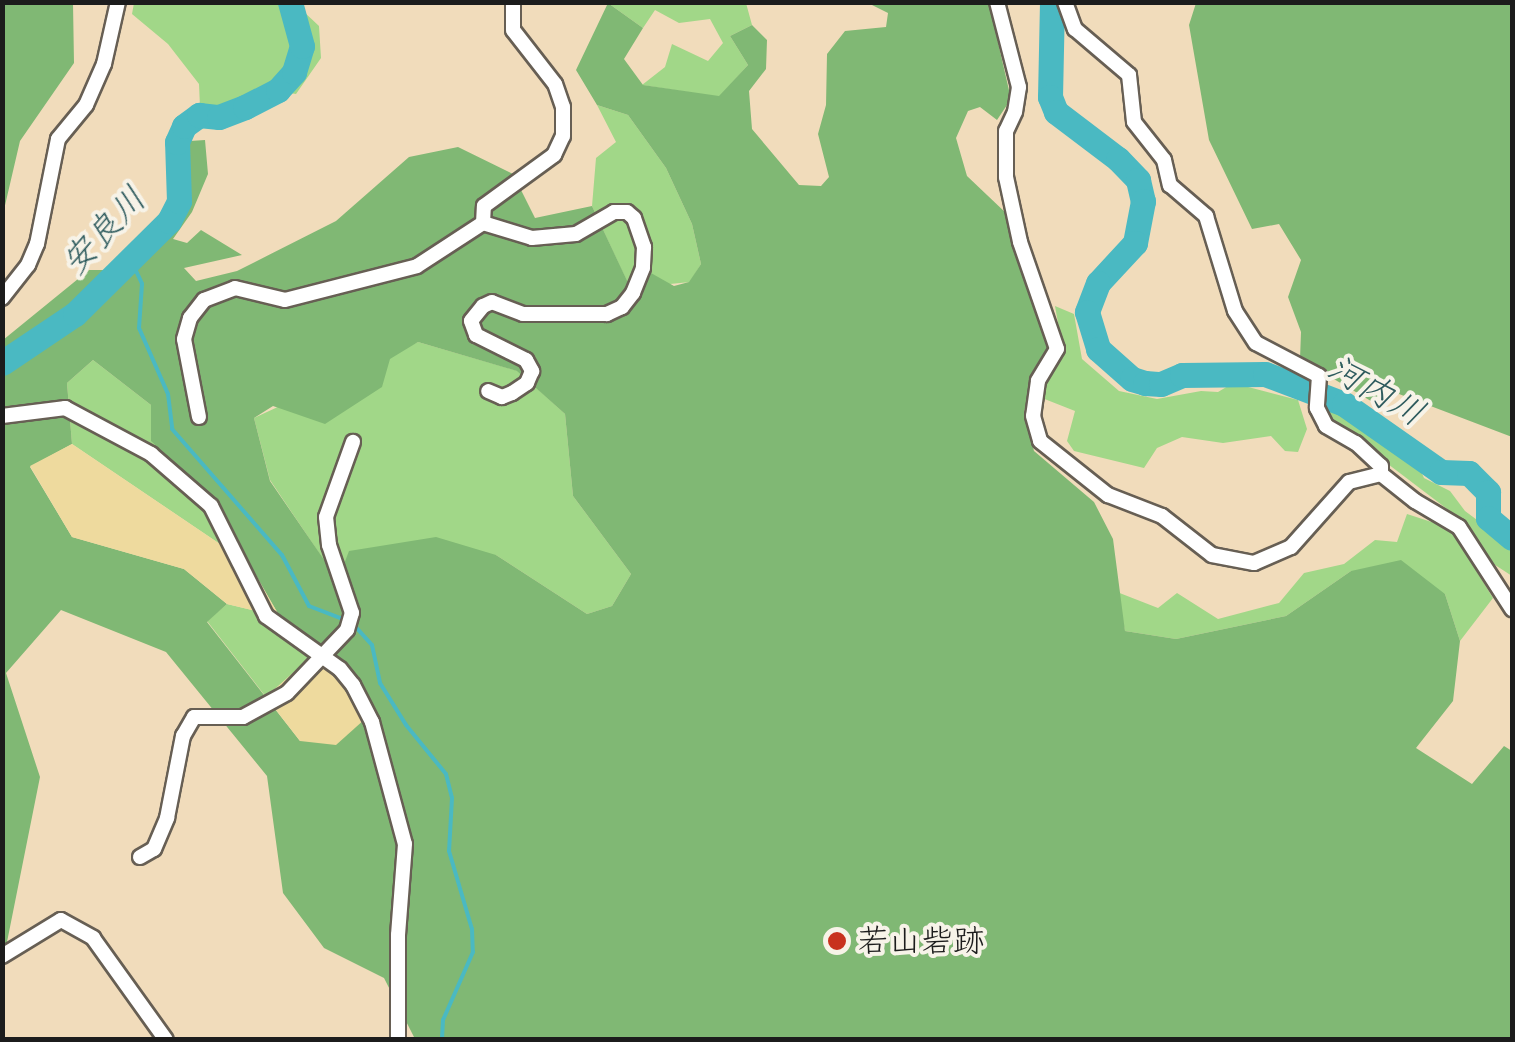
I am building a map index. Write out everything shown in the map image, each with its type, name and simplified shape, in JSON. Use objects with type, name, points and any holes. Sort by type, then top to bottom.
[{"type":"street","points":[[2,298],[28,265],[37,244],[58,139],[86,104],[104,64],[118,2]]},
{"type":"street","points":[[199,416],[184,340],[190,318],[204,300],[235,288],[284,300],[417,266],[482,223],[484,206],[554,154],[563,136],[559,96],[513,30],[514,2]]},
{"type":"street","points":[[997,2],[1019,87],[1015,112],[1006,130],[1006,177],[1020,242],[1056,349],[1038,380],[1033,416],[1040,441],[1054,456],[1108,494],[1162,516],[1212,555],[1254,563],[1291,547],[1349,482],[1381,474],[1459,527],[1512,610]]},
{"type":"street","points":[[1065,2],[1075,29],[1094,50],[1128,75],[1134,122],[1164,160],[1170,185],[1206,216],[1244,326],[1256,343],[1322,381],[1317,408],[1326,426],[1356,443],[1381,466],[1381,474]]},
{"type":"street","points":[[482,223],[532,238],[576,234],[614,212],[627,212],[634,218],[644,247],[644,268],[633,293],[622,307],[607,314],[524,314],[492,302],[483,306],[472,321],[476,335],[526,360],[532,371],[527,383],[512,393],[502,396],[488,391]]},
{"type":"street","points":[[2,416],[64,408],[150,454],[210,506],[266,616],[324,657],[354,685],[372,722],[405,844],[398,935],[398,1040]]},
{"type":"street","points":[[140,857],[154,849],[167,818],[182,736],[194,716],[243,717],[287,692],[347,630],[352,614],[329,545],[326,517],[353,442]]},
{"type":"street","points":[[2,956],[61,920],[93,938],[166,1040]]},
{"type":"green space","points":[[3,2],[73,3],[74,63],[20,141],[3,214]]},
{"type":"green space","points":[[134,3],[301,3],[303,11],[319,26],[321,58],[296,94],[265,89],[217,112],[200,107],[199,84],[168,44],[132,14]]},
{"type":"green space","points":[[608,3],[746,3],[752,25],[730,36],[748,65],[719,97],[642,85],[665,67],[672,44],[708,61],[723,43],[710,19],[679,23],[655,10],[643,28]]},
{"type":"green space","points":[[608,3],[643,28],[624,59],[643,85],[719,96],[748,65],[730,36],[752,25],[767,40],[766,69],[749,91],[752,129],[799,185],[821,186],[829,177],[818,134],[826,105],[827,54],[845,31],[886,27],[888,13],[868,3],[989,3],[1011,99],[997,120],[980,107],[968,111],[956,138],[967,176],[1007,214],[1049,345],[1033,371],[1024,413],[1034,451],[1094,502],[1113,539],[1125,631],[1176,639],[1286,616],[1351,571],[1401,560],[1445,594],[1460,641],[1453,701],[1416,748],[1472,784],[1504,746],[1512,751],[1512,1039],[415,1039],[384,978],[324,948],[283,893],[267,776],[166,652],[61,610],[6,673],[40,777],[3,962],[3,340],[89,270],[104,270],[117,280],[184,208],[190,141],[205,140],[208,174],[192,212],[173,239],[187,243],[201,230],[242,255],[184,268],[196,281],[237,271],[336,221],[409,157],[458,147],[513,174],[535,218],[592,206],[630,287],[651,273],[674,286],[689,282],[701,264],[692,224],[666,168],[628,115],[597,105],[576,70]],"holes":[[[418,342],[517,371],[565,414],[573,496],[631,574],[612,606],[587,614],[496,555],[436,537],[349,551],[338,580],[270,481],[254,418],[273,406],[325,424],[382,387],[390,359]],[[93,360],[151,405],[151,441],[211,497],[280,617],[322,647],[300,741],[207,622],[227,604],[184,569],[72,537],[30,467],[72,444],[67,383]]]},
{"type":"green space","points":[[1196,3],[1512,3],[1512,437],[1399,394],[1376,404],[1300,359],[1301,332],[1288,297],[1301,260],[1279,224],[1252,229],[1209,140],[1189,25]]},
{"type":"green space","points":[[597,105],[628,115],[666,168],[692,224],[701,264],[690,282],[630,288],[592,206],[596,158],[616,142]]},
{"type":"green space","points":[[1055,306],[1074,314],[1082,359],[1119,391],[1157,399],[1218,392],[1233,383],[1298,400],[1307,429],[1298,452],[1285,451],[1271,436],[1223,443],[1182,437],[1157,448],[1144,468],[1074,451],[1067,441],[1075,411],[1042,398],[1047,379],[1063,351]]},
{"type":"green space","points":[[418,342],[518,371],[565,414],[573,496],[631,574],[612,606],[587,614],[496,555],[338,581],[270,480],[254,418]]},
{"type":"green space","points":[[93,360],[151,405],[248,563],[72,444],[67,383]]},
{"type":"green space","points":[[1326,409],[1349,414],[1414,456],[1424,478],[1450,491],[1465,511],[1512,546],[1512,576],[1489,561],[1459,518],[1330,420]]},
{"type":"green space","points":[[1407,514],[1450,528],[1493,598],[1460,641],[1445,594],[1351,571],[1286,616],[1176,639],[1125,631],[1117,592],[1158,608],[1177,593],[1218,619],[1279,603],[1304,573],[1344,564],[1375,540],[1397,542]]},
{"type":"green space","points":[[227,604],[280,617],[322,647],[266,697],[207,621]]},
{"type":"sand","points":[[72,444],[248,563],[280,617],[227,604],[184,569],[72,537],[30,466]]},
{"type":"sand","points":[[322,647],[355,676],[365,719],[336,745],[300,741],[266,697]]},
{"type":"waterway","name":"安良川","points":[[2,363],[75,314],[169,221],[179,201],[177,142],[184,126],[199,115],[219,117],[245,107],[278,90],[294,72],[302,46],[290,2]]},
{"type":"waterway","name":"河内川","points":[[1052,2],[1050,97],[1056,112],[1118,159],[1138,180],[1143,201],[1135,243],[1098,283],[1087,312],[1098,349],[1132,379],[1145,383],[1161,384],[1182,375],[1265,374],[1344,404],[1441,472],[1469,473],[1488,492],[1488,518],[1512,538]]},
{"type":"waterway","points":[[131,260],[142,284],[139,328],[168,394],[172,429],[282,555],[309,606],[346,620]]},
{"type":"waterway","points":[[354,625],[372,645],[380,683],[406,725],[446,774],[452,798],[449,851],[472,929],[473,952],[443,1020],[442,1040]]},
{"type":"place","name":"若山砦跡","points":[[837,941]]}]
